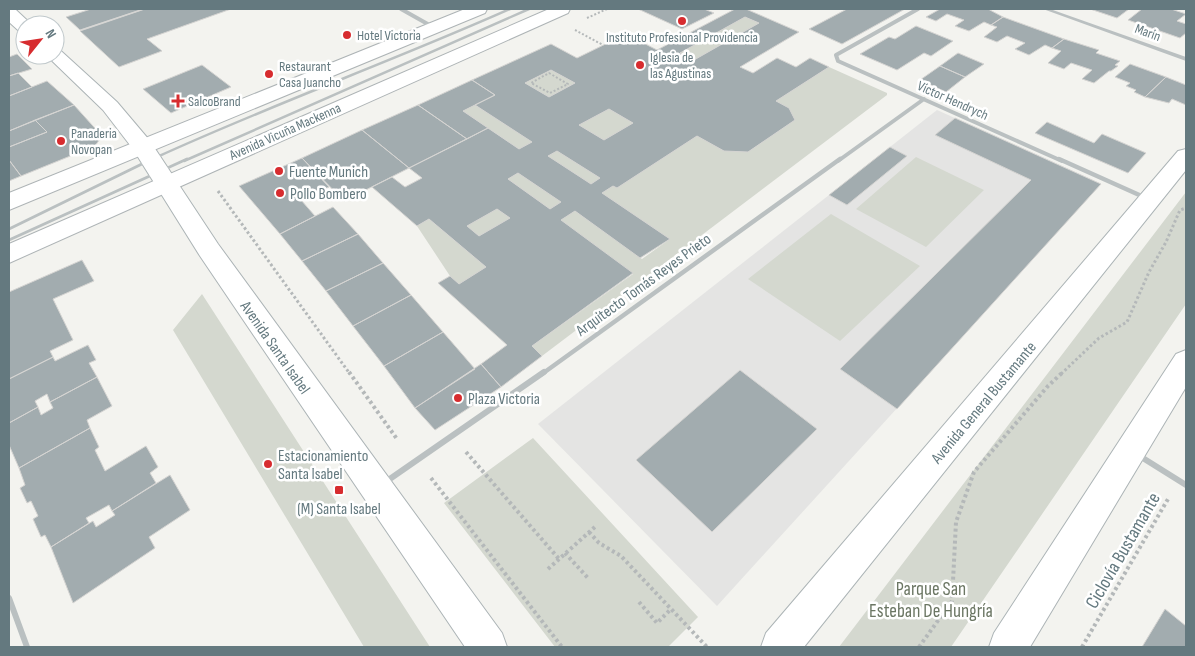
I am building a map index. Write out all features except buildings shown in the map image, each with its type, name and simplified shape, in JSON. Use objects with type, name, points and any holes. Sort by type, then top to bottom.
[{"type":"main road","name":"Avenida Vicuña Mackenna","points":[[9,254],[155,165],[434,28],[479,9]]},
{"type":"main road","name":"Avenida Vicuña Mackenna","points":[[9,202],[155,165],[562,9]]},
{"type":"main road","name":"Avenida Santa Isabel","points":[[65,64],[110,106],[155,165],[209,250],[488,647]]},
{"type":"main road","name":"Avenida General Bustamante","points":[[780,647],[1186,156]]},
{"type":"main road","points":[[1008,647],[1186,362]]},
{"type":"street","points":[[401,9],[434,28]]},
{"type":"street","name":"Víctor Hendrych","points":[[918,9],[836,55],[838,61],[1150,200]]},
{"type":"street","name":"Marín","points":[[1046,9],[1186,59]]},
{"type":"street","name":"Arquitecto Tomás Reyes Prieto","points":[[376,489],[924,99]]},
{"type":"street","points":[[1132,451],[1186,485]]},
{"type":"street","points":[[9,598],[27,647]]},
{"type":"lane","points":[[9,240],[155,165],[221,128],[411,52],[510,9]]},
{"type":"lane","points":[[9,229],[155,165],[528,9]]},
{"type":"path","points":[[573,29],[603,45]]},
{"type":"path","points":[[550,73],[568,84],[550,94],[531,83],[539,77],[550,73]]},
{"type":"path","points":[[218,191],[397,439]]},
{"type":"path","points":[[919,647],[952,601],[956,522],[974,472],[1048,386],[1099,338],[1127,322],[1149,272],[1166,242],[1180,210],[1186,208]]},
{"type":"path","points":[[452,436],[559,559]]},
{"type":"path","points":[[426,472],[562,647]]},
{"type":"path","name":"Ciclovía Bustamante","points":[[1082,647],[1179,480]]},
{"type":"path","points":[[548,569],[597,525]]},
{"type":"path","points":[[589,532],[599,544],[621,556],[707,647]]},
{"type":"path","points":[[566,553],[588,578]]},
{"type":"path","points":[[639,602],[657,623],[671,609]]},
{"type":"shaded area","points":[[937,110],[1101,184],[717,606],[538,424]]},
{"type":"green space","points":[[745,17],[759,23],[694,60],[680,53]]},
{"type":"green space","points":[[829,67],[887,93],[887,95],[542,356],[532,346],[633,274],[561,220],[575,211],[642,259],[670,239],[602,193],[613,186],[617,188],[697,136],[724,151],[748,152],[795,120],[789,108],[776,101]]},
{"type":"green space","points":[[551,70],[575,83],[549,97],[525,83]]},
{"type":"green space","points":[[475,105],[532,142],[519,149],[463,111]]},
{"type":"green space","points":[[609,109],[633,123],[604,140],[579,125]]},
{"type":"green space","points":[[557,151],[600,178],[591,184],[548,156]]},
{"type":"green space","points":[[916,157],[984,190],[926,247],[856,209]]},
{"type":"green space","points":[[518,173],[561,202],[550,209],[508,179]]},
{"type":"green space","name":"Parque San Esteban De Hungría","points":[[1186,192],[1186,304],[951,647],[839,647]]},
{"type":"green space","points":[[497,209],[510,218],[479,236],[467,226]]},
{"type":"green space","points":[[831,214],[920,266],[840,341],[748,279]]},
{"type":"green space","points":[[429,219],[486,267],[459,284],[450,276],[417,226]]},
{"type":"green space","points":[[202,294],[430,647],[364,647],[173,330]]},
{"type":"green space","points":[[533,438],[698,617],[668,647],[555,647],[444,503]]},
{"type":"place","name":"Instituto Profesional Providencia","points":[[682,21]]},
{"type":"place","name":"Hotel Victoria","points":[[347,35]]},
{"type":"place","name":"Iglesia de las Agustinas","points":[[640,65]]},
{"type":"place","name":"Restaurant Casa Juancho","points":[[269,74]]},
{"type":"place","name":"SalcoBrand","points":[[178,101]]},
{"type":"place","name":"Panaderia Novopan","points":[[61,141]]},
{"type":"place","name":"Fuente Munich","points":[[279,171]]},
{"type":"place","name":"Pollo Bombero","points":[[280,193]]},
{"type":"place","name":"Plaza Victoria","points":[[458,398]]},
{"type":"place","name":"Estacionamiento Santa Isabel","points":[[268,464]]},
{"type":"place","name":"(M) Santa Isabel","points":[[339,490]]}]
